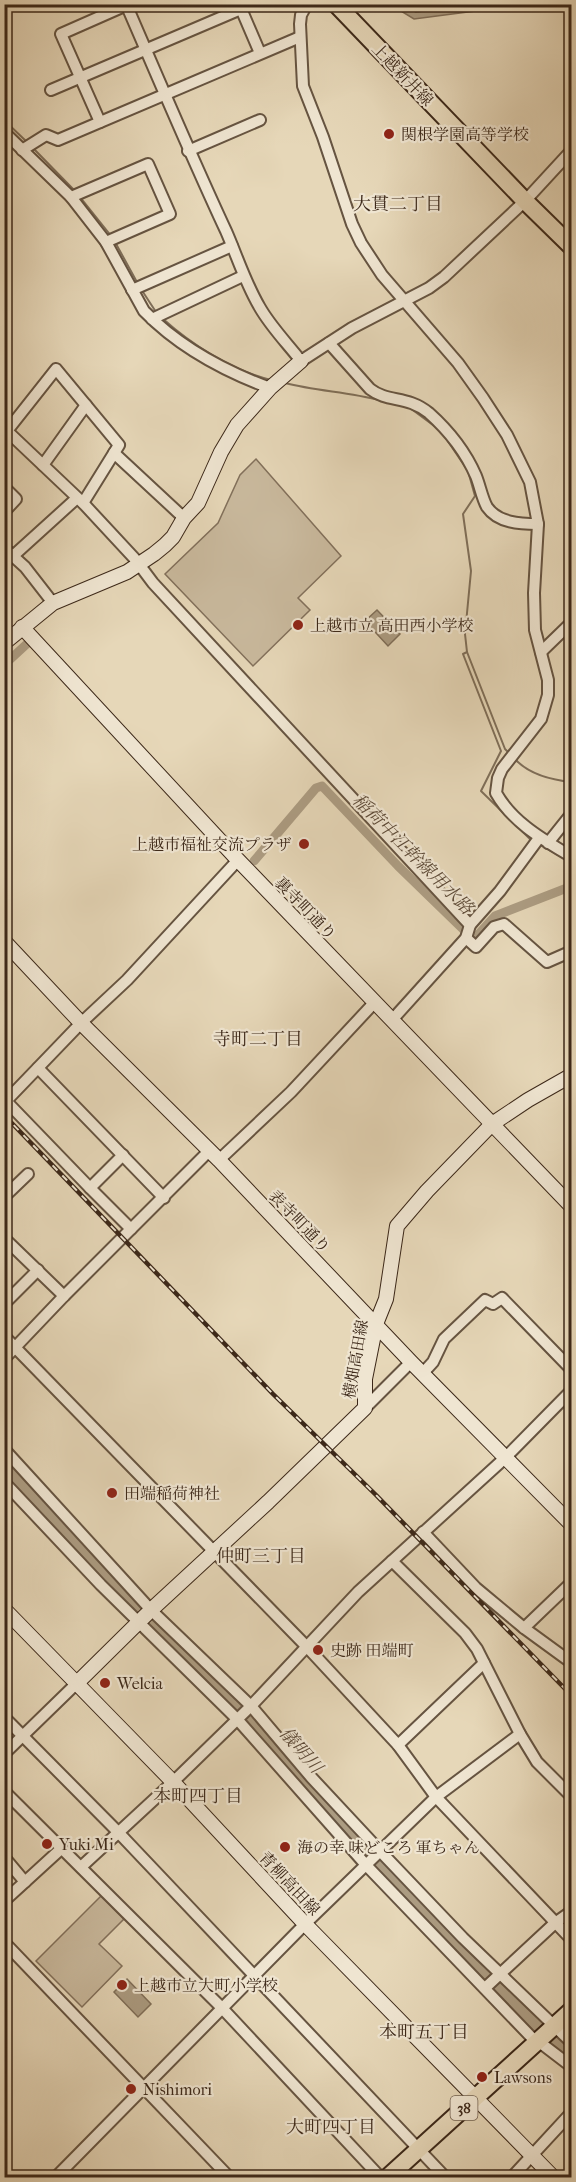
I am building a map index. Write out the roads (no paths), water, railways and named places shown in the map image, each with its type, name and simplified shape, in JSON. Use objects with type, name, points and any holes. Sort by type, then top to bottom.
[{"type":"main road","name":"上越新井線","points":[[336,4],[572,247]]},
{"type":"main road","name":"38","points":[[387,2178],[572,2010]]},
{"type":"street","points":[[307,4],[301,15],[303,86],[352,224],[361,243],[382,275],[458,363],[483,398],[507,435],[530,482],[538,524],[534,593],[535,630],[548,680],[546,707],[534,730],[502,769],[496,793],[500,800],[543,841],[572,857]]},
{"type":"street","points":[[100,122],[61,34],[127,5],[243,276],[260,308],[301,361]]},
{"type":"street","points":[[51,90],[240,7],[260,53]]},
{"type":"street","points":[[22,150],[46,135],[58,140],[300,37]]},
{"type":"street","points":[[188,151],[260,120]]},
{"type":"street","points":[[4,132],[71,197],[106,242],[132,291],[144,311],[152,319],[175,339],[218,365],[242,378],[270,388]]},
{"type":"street","points":[[4,643],[53,603],[138,565],[154,554],[173,537],[184,518],[198,503],[231,434],[270,388],[301,361],[329,343],[429,288],[444,277],[525,201],[572,150]]},
{"type":"street","points":[[71,197],[148,164],[170,214],[106,242]]},
{"type":"street","points":[[132,291],[232,246]]},
{"type":"street","points":[[152,319],[243,276]]},
{"type":"street","points":[[329,343],[362,382],[376,394],[413,402],[442,426],[467,460],[492,512],[510,522],[538,524]]},
{"type":"street","points":[[13,556],[80,501],[119,445],[86,405],[59,366],[6,432],[80,501],[135,559],[153,583],[470,925]]},
{"type":"street","points":[[43,465],[86,405]]},
{"type":"street","points":[[114,453],[184,518]]},
{"type":"street","points":[[4,486],[16,499],[4,512]]},
{"type":"street","points":[[4,548],[25,567],[53,603]]},
{"type":"street","points":[[541,652],[572,622]]},
{"type":"street","name":"裏寺町通り","points":[[22,627],[238,860],[572,1207]]},
{"type":"street","points":[[392,1020],[466,938],[470,925],[543,841],[572,813]]},
{"type":"street","points":[[131,1229],[6,1101],[81,1023],[127,980],[238,860]]},
{"type":"street","points":[[466,938],[476,947],[494,927],[504,924],[547,962],[572,951]]},
{"type":"street","name":"表寺町通り","points":[[4,941],[422,1374],[572,1525]]},
{"type":"street","points":[[4,1359],[164,1197],[291,1092],[374,1003]]},
{"type":"street","points":[[38,1068],[164,1197]]},
{"type":"street","name":"横畑高田線","points":[[77,1683],[365,1408],[365,1379],[376,1324],[386,1299],[397,1226],[420,1198],[492,1124],[572,1075]]},
{"type":"street","points":[[90,1188],[123,1155]]},
{"type":"street","points":[[4,1197],[28,1174]]},
{"type":"street","points":[[4,1238],[64,1296]]},
{"type":"street","points":[[4,1304],[38,1270]]},
{"type":"street","points":[[422,1374],[433,1362],[444,1340],[485,1300],[493,1304],[502,1298],[572,1370]]},
{"type":"street","points":[[4,1336],[308,1648],[398,1745],[436,1797],[572,1940]]},
{"type":"street","points":[[365,1408],[411,1362]]},
{"type":"street","points":[[81,1867],[237,1719],[308,1648],[358,1592],[505,1458],[572,1390]]},
{"type":"street","points":[[4,1449],[150,1611],[249,1707],[379,1853],[499,1974],[543,2036],[572,2043]]},
{"type":"street","points":[[4,1482],[139,1623],[237,1719],[366,1865],[486,1986],[543,2036],[572,2067]]},
{"type":"street","points":[[423,1532],[476,1588],[524,1628],[572,1663]]},
{"type":"street","points":[[392,1561],[465,1633],[477,1649],[519,1734],[537,1762],[572,1797]]},
{"type":"street","points":[[524,1628],[572,1582]]},
{"type":"street","name":"青柳高田線","points":[[4,1609],[173,1782],[305,1924],[554,2178]]},
{"type":"street","points":[[398,1745],[484,1663]]},
{"type":"street","points":[[4,1754],[77,1683]]},
{"type":"street","points":[[4,1717],[118,1832],[446,2178]]},
{"type":"street","points":[[55,2178],[142,2087],[305,1924],[436,1797],[519,1734]]},
{"type":"street","points":[[4,1791],[222,2008],[381,2178]]},
{"type":"street","points":[[4,1901],[62,1848]]},
{"type":"street","points":[[4,1857],[25,1882]]},
{"type":"street","points":[[486,1986],[555,1923],[572,1911]]},
{"type":"street","points":[[4,1942],[230,2178]]},
{"type":"street","points":[[511,2178],[572,2112]]},
{"type":"water","points":[[391,5],[507,5],[506,7],[414,19]]},
{"type":"water","points":[[377,610],[400,634],[388,646],[365,621]]},
{"type":"water","points":[[127,1979],[151,2004],[138,2017],[114,1992]]},
{"type":"waterway","points":[[4,120],[28,143]]},
{"type":"waterway","points":[[32,147],[74,190]]},
{"type":"waterway","points":[[80,197],[112,237]]},
{"type":"waterway","points":[[115,242],[138,284]]},
{"type":"waterway","points":[[141,289],[156,312]]},
{"type":"waterway","points":[[162,318],[186,338],[227,363],[271,380]]},
{"type":"waterway","points":[[285,383],[379,400]]},
{"type":"waterway","points":[[410,408],[437,428]]},
{"type":"waterway","points":[[445,437],[468,471],[475,496],[463,514],[471,571],[465,634],[467,652],[463,654],[501,751],[481,791],[532,841]]},
{"type":"waterway","name":"稲荷中江幹線用水路","points":[[4,665],[30,641]]},
{"type":"waterway","points":[[467,652],[505,749],[510,754]]},
{"type":"waterway","points":[[514,758],[526,768],[540,775],[572,782]]},
{"type":"waterway","name":"稲荷中江幹線用水路","points":[[254,861],[316,788],[322,786],[398,866],[475,938],[495,916],[572,886]]},
{"type":"waterway","points":[[540,845],[572,863]]},
{"type":"waterway","name":"儀明川","points":[[4,1466],[123,1593],[247,1716],[357,1846],[549,2038],[572,2056]]},
{"type":"railway","points":[[4,1115],[273,1394],[376,1495],[572,1696]]},
{"type":"place","name":"関根学園高等学校","points":[[389,134]]},
{"type":"place","name":"上越市立 高田西小学校","points":[[298,625]]},
{"type":"place","name":"上越市福祉交流プラザ","points":[[304,844]]},
{"type":"place","name":"田端稲荷神社","points":[[112,1493]]},
{"type":"place","name":"史跡 田端町","points":[[318,1650]]},
{"type":"place","name":"Welcia","points":[[105,1683]]},
{"type":"place","name":"Yuki Mi","points":[[47,1844]]},
{"type":"place","name":"海の幸 味どころ 軍ちゃん","points":[[285,1847]]},
{"type":"place","name":"上越市立大町小学校","points":[[122,1985]]},
{"type":"place","name":"Lawsons","points":[[482,2077]]},
{"type":"place","name":"Nishimori","points":[[131,2089]]},
{"type":"district","name":"大貫二丁目","points":[[398,204]]},
{"type":"district","name":"寺町二丁目","points":[[258,1039]]},
{"type":"district","name":"仲町三丁目","points":[[261,1556]]},
{"type":"district","name":"本町四丁目","points":[[198,1796]]},
{"type":"district","name":"本町五丁目","points":[[424,2032]]},
{"type":"district","name":"大町四丁目","points":[[331,2127]]}]
